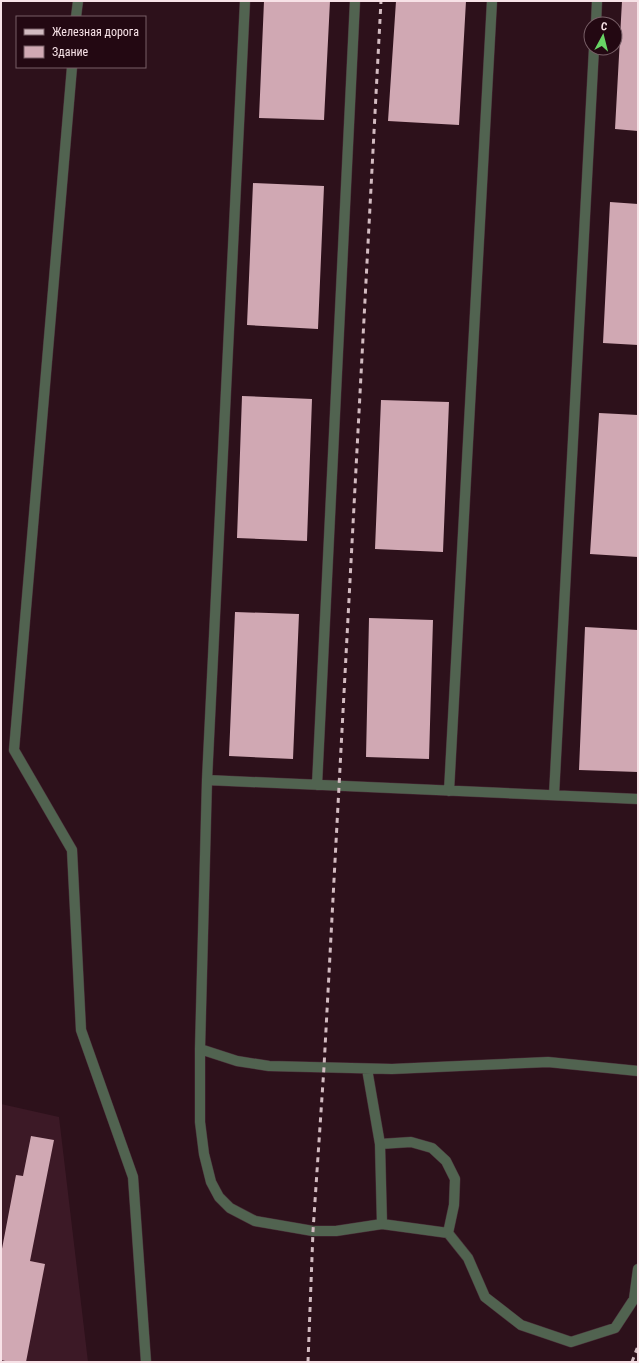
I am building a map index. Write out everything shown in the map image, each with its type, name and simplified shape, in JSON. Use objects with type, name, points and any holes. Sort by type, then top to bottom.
[{"type":"lane","points":[[76,16],[78,1]]},
{"type":"lane","points":[[245,1],[207,780],[200,1049],[200,1122],[204,1154],[210,1182],[219,1197],[230,1208],[255,1221],[313,1231],[336,1231],[382,1224],[448,1233],[468,1258],[486,1297],[522,1325],[571,1342],[615,1328],[634,1300],[638,1269]]},
{"type":"lane","points":[[317,785],[355,1]]},
{"type":"lane","points":[[449,791],[492,1]]},
{"type":"lane","points":[[596,16],[597,1]]},
{"type":"lane","points":[[554,795],[594,56]]},
{"type":"lane","points":[[72,68],[14,750],[72,850],[81,1030],[133,1177],[146,1362]]},
{"type":"lane","points":[[207,780],[638,799]]},
{"type":"lane","points":[[200,1049],[237,1061],[269,1066],[367,1069],[548,1062],[638,1071]]},
{"type":"lane","points":[[367,1069],[380,1144],[382,1224]]},
{"type":"lane","points":[[380,1144],[411,1142],[432,1148],[446,1161],[455,1179],[454,1205],[448,1233]]},
{"type":"shaded area","points":[[1,1104],[59,1117],[88,1362],[1,1362]]},
{"type":"building","points":[[264,1],[330,1],[324,120],[259,118]]},
{"type":"building","points":[[396,1],[466,1],[459,125],[388,121]]},
{"type":"building","points":[[622,1],[638,1],[638,131],[615,129],[619,56],[623,56],[623,16],[621,16]]},
{"type":"building","points":[[253,183],[324,186],[318,329],[247,325]]},
{"type":"building","points":[[610,202],[638,204],[638,345],[603,343]]},
{"type":"building","points":[[242,396],[312,399],[307,541],[237,538]]},
{"type":"building","points":[[381,400],[449,402],[443,552],[375,549]]},
{"type":"building","points":[[599,413],[638,415],[638,557],[590,554]]},
{"type":"building","points":[[235,612],[299,614],[293,759],[229,756]]},
{"type":"building","points":[[369,618],[433,620],[429,759],[366,757]]},
{"type":"building","points":[[585,627],[638,630],[638,772],[579,770]]},
{"type":"building","points":[[31,1136],[54,1140],[30,1261],[45,1264],[26,1362],[9,1362],[1,1360],[1,1254],[16,1175],[23,1176]]},
{"type":"railway","points":[[308,1362],[313,1231],[324,1067],[381,1]]},
{"type":"railway","points":[[632,1362],[638,1346]]}]
